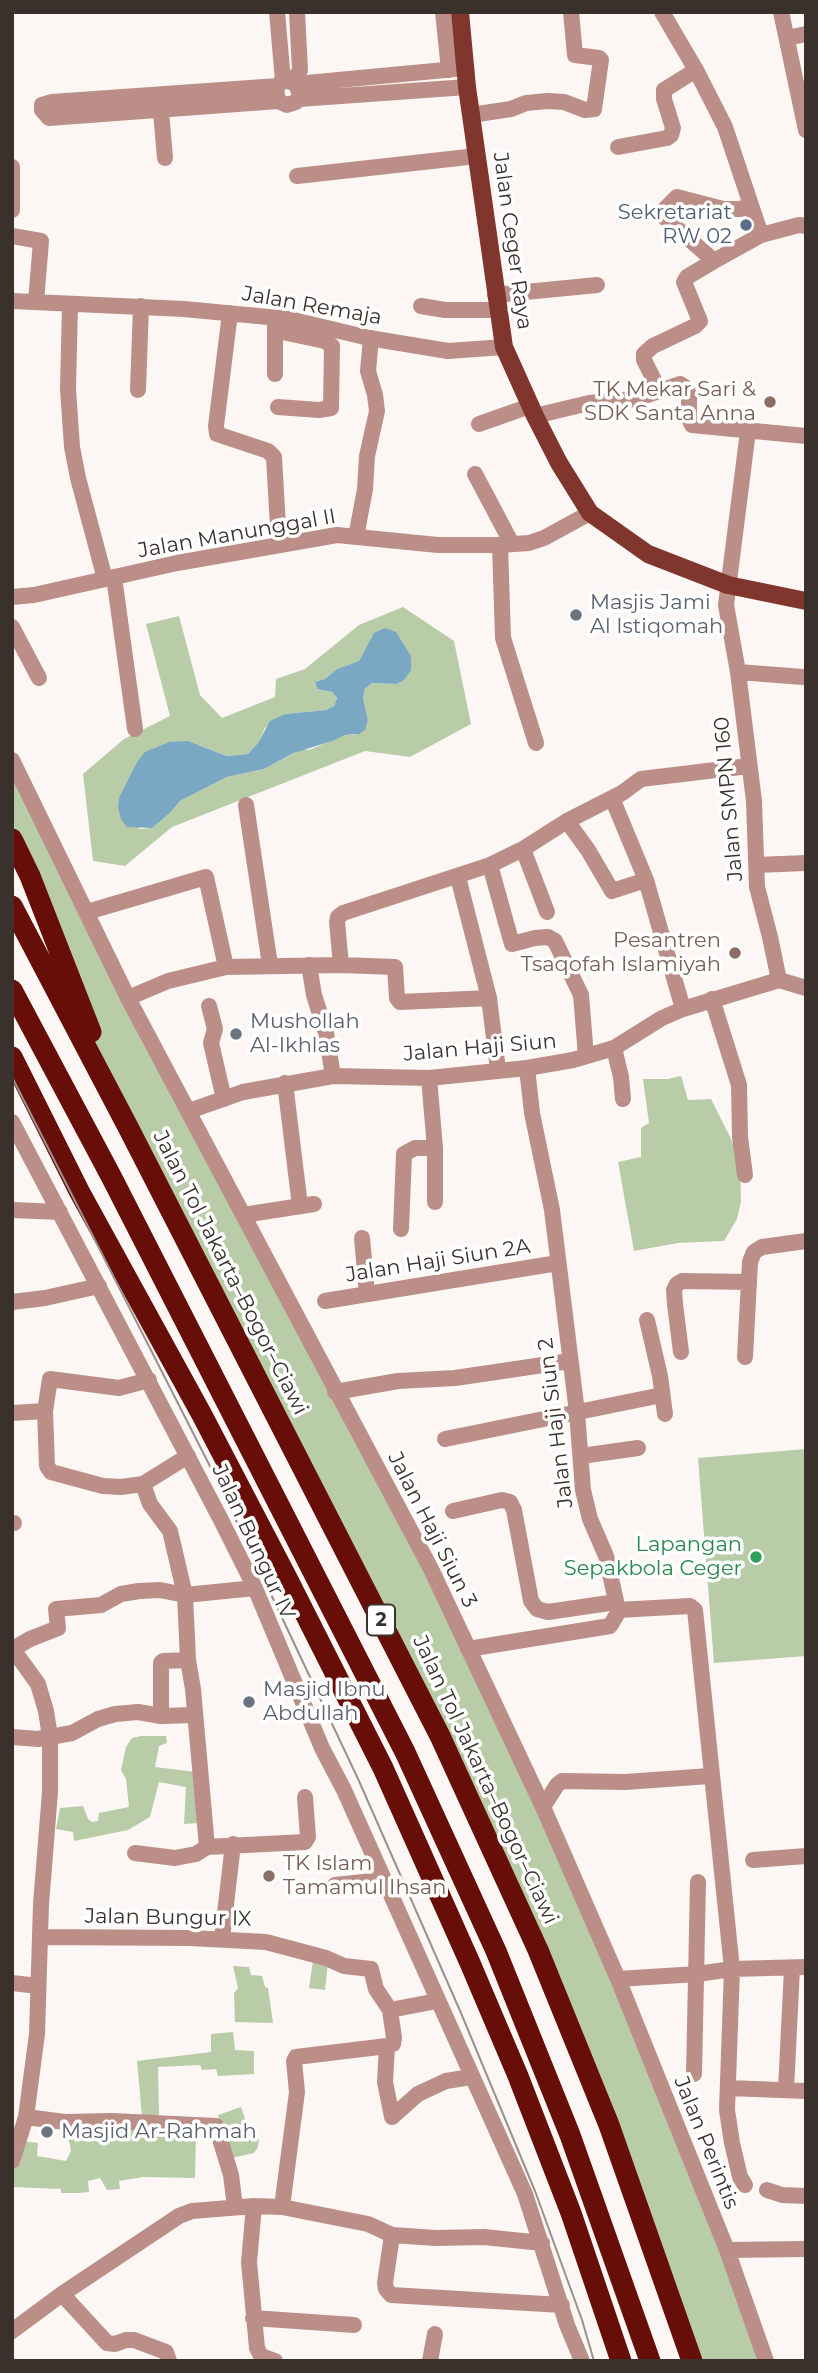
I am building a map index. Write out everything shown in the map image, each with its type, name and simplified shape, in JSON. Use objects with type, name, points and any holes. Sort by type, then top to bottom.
[{"type":"highway","points":[[12,839],[30,876],[129,1129]]},
{"type":"highway","name":"Jalan Tol Jakarta–Bogor–Ciawi","points":[[12,906],[440,1736],[527,1925],[609,2125],[692,2361]]},
{"type":"highway","name":"2","points":[[12,990],[112,1178],[405,1752],[496,1951],[583,2172],[650,2361]]},
{"type":"highway","points":[[12,1056],[79,1191],[202,1415],[383,1768],[518,2076],[571,2213],[621,2361]]},
{"type":"main road","name":"Jalan Ceger Raya","points":[[460,12],[460,75],[471,114],[504,347],[533,411],[590,513],[648,554],[728,585],[806,601]]},
{"type":"street","points":[[277,12],[288,89]]},
{"type":"street","points":[[288,89],[300,70],[298,12]]},
{"type":"street","points":[[443,12],[460,75]]},
{"type":"street","points":[[471,114],[548,101],[564,102],[585,110],[594,109],[601,60],[575,55],[571,12]]},
{"type":"street","points":[[662,12],[725,127],[761,235]]},
{"type":"street","points":[[781,12],[806,130]]},
{"type":"street","points":[[787,38],[806,34]]},
{"type":"street","points":[[618,147],[671,135],[673,128],[664,90],[696,70]]},
{"type":"street","points":[[460,75],[288,89],[52,102],[42,105],[42,110],[49,118],[161,111],[288,89],[460,75]]},
{"type":"street","points":[[161,111],[165,158]]},
{"type":"street","points":[[297,176],[477,156]]},
{"type":"street","points":[[12,167],[12,210]]},
{"type":"street","points":[[714,261],[662,215],[662,212],[677,197],[723,209],[751,206]]},
{"type":"street","points":[[659,390],[644,360],[644,354],[653,346],[699,323],[700,318],[685,289],[684,282],[687,277],[761,235],[799,225],[806,226]]},
{"type":"street","points":[[12,236],[41,241],[36,302]]},
{"type":"street","points":[[421,306],[445,310],[597,285]]},
{"type":"street","name":"Jalan Remaja","points":[[12,301],[230,313],[282,319],[448,351],[504,347]]},
{"type":"street","points":[[70,303],[68,389],[72,447],[78,478],[110,578],[135,729]]},
{"type":"street","points":[[138,390],[141,306]]},
{"type":"street","points":[[230,313],[217,434],[268,451],[275,457],[279,544]]},
{"type":"street","points":[[275,374],[282,319]]},
{"type":"street","points":[[278,407],[331,408],[332,346],[325,341],[287,333],[282,319]]},
{"type":"street","points":[[356,537],[365,489],[367,456],[377,411],[376,395],[368,372],[371,338]]},
{"type":"street","points":[[479,424],[533,411],[636,398],[680,384],[686,388],[692,425],[806,436]]},
{"type":"street","name":"Jalan SMPN 160","points":[[748,431],[728,585],[727,623],[738,672],[754,801],[757,887],[771,937],[779,980]]},
{"type":"street","points":[[475,474],[506,545],[503,638],[536,743]]},
{"type":"street","name":"Jalan Manunggal II","points":[[12,597],[34,595],[279,544],[337,535],[438,545],[529,543],[544,538],[590,513]]},
{"type":"street","points":[[12,627],[39,678]]},
{"type":"street","points":[[738,672],[803,677]]},
{"type":"street","points":[[12,760],[128,998],[189,1111]]},
{"type":"street","points":[[341,965],[337,922],[338,917],[343,914],[490,865],[612,798],[640,779],[749,766]]},
{"type":"street","points":[[612,798],[646,880],[682,1009]]},
{"type":"street","points":[[246,805],[270,965]]},
{"type":"street","points":[[567,821],[612,891],[646,880]]},
{"type":"street","points":[[523,849],[547,912]]},
{"type":"street","points":[[756,864],[806,863]]},
{"type":"street","points":[[490,865],[512,944],[548,937],[555,941],[569,975],[581,995],[586,1056]]},
{"type":"street","points":[[87,912],[206,877],[226,967]]},
{"type":"street","points":[[458,877],[489,998],[498,1070]]},
{"type":"street","points":[[128,998],[168,981],[226,967],[270,965],[395,967],[397,998],[400,1002],[489,998]]},
{"type":"street","points":[[309,965],[314,995],[326,1033],[333,1076]]},
{"type":"street","points":[[779,980],[806,988]]},
{"type":"street","name":"Jalan Haji Siun","points":[[189,1111],[243,1092],[333,1076],[429,1077],[527,1068],[586,1056],[614,1048],[662,1018],[682,1009],[779,980]]},
{"type":"street","points":[[712,999],[739,1085],[740,1137],[745,1175]]},
{"type":"street","points":[[209,1006],[215,1029],[211,1043],[224,1099]]},
{"type":"street","points":[[614,1048],[623,1099]]},
{"type":"street","name":"Jalan Haji Siun 2","points":[[527,1068],[552,1210],[577,1412],[583,1490],[590,1519],[606,1556],[618,1606]]},
{"type":"street","points":[[429,1077],[436,1202]]},
{"type":"street","points":[[243,1215],[307,1205],[285,1083]]},
{"type":"street","name":"Jalan Haji Siun 3","points":[[189,1111],[335,1392],[431,1569],[543,1807],[618,1979]]},
{"type":"street","points":[[12,1122],[188,1456]]},
{"type":"street","points":[[401,1229],[404,1154],[415,1148],[435,1148]]},
{"type":"street","points":[[12,1210],[60,1212]]},
{"type":"street","points":[[362,1238],[367,1294]]},
{"type":"street","points":[[745,1357],[750,1262],[754,1252],[762,1247],[806,1241]]},
{"type":"street","name":"Jalan Haji Siun 2A","points":[[325,1301],[558,1263]]},
{"type":"street","points":[[681,1352],[674,1290],[677,1284],[682,1281],[749,1282]]},
{"type":"street","points":[[12,1302],[99,1286]]},
{"type":"street","points":[[647,1320],[660,1376],[665,1414]]},
{"type":"street","points":[[335,1392],[398,1381],[456,1378],[570,1361]]},
{"type":"street","points":[[12,1413],[45,1411],[50,1379],[119,1388],[149,1380]]},
{"type":"street","points":[[445,1439],[662,1395]]},
{"type":"street","name":"Jalan Bungur IV","points":[[45,1411],[47,1465],[51,1472],[103,1486],[121,1487],[144,1484],[188,1456],[254,1588],[322,1748],[344,1790],[524,2194],[582,2361]]},
{"type":"street","points":[[581,1456],[638,1448]]},
{"type":"street","points":[[144,1484],[150,1504],[170,1531],[186,1595],[188,1660],[208,1847]]},
{"type":"street","points":[[453,1511],[502,1500],[510,1502],[514,1510],[531,1601],[537,1609],[548,1612],[618,1606],[693,1607],[732,1969],[726,2110],[738,2166],[745,2185]]},
{"type":"street","points":[[12,2161],[26,2117],[37,2034],[40,1937],[50,1792],[50,1737],[46,1711],[38,1684],[20,1672],[13,1648],[58,1628],[55,1609],[101,1605],[113,1597],[139,1591],[160,1590],[186,1595],[254,1588]]},
{"type":"street","points":[[468,1649],[610,1626],[618,1606]]},
{"type":"street","points":[[161,1716],[161,1663],[188,1660]]},
{"type":"street","points":[[12,1737],[50,1737],[72,1733],[98,1719],[115,1714],[138,1712],[161,1716],[195,1715]]},
{"type":"street","points":[[543,1807],[557,1784],[562,1781],[625,1782],[710,1776]]},
{"type":"street","points":[[135,1853],[175,1858],[188,1857],[208,1847],[307,1840],[305,1797]]},
{"type":"street","points":[[222,1939],[233,1844]]},
{"type":"street","points":[[753,1860],[806,1856]]},
{"type":"street","points":[[335,1885],[383,1880]]},
{"type":"street","points":[[694,2074],[698,1882]]},
{"type":"street","name":"Jalan Bungur IX","points":[[40,1937],[266,1942],[326,1958],[344,1966],[371,1969],[376,1989],[390,2010]]},
{"type":"street","points":[[618,1979],[732,1969],[799,1967],[786,2090]]},
{"type":"street","name":"Jalan Perintis","points":[[618,1979],[727,2250],[766,2361]]},
{"type":"street","points":[[12,1983],[38,1986]]},
{"type":"street","points":[[282,2207],[297,2092],[294,2061],[296,2057],[387,2046],[393,2043],[394,2038],[390,2010],[437,2001]]},
{"type":"street","points":[[387,2046],[385,2082],[392,2117],[418,2094],[446,2081],[471,2077]]},
{"type":"street","points":[[729,2088],[806,2091]]},
{"type":"street","points":[[26,2117],[65,2122],[112,2121],[216,2126],[231,2175],[236,2207]]},
{"type":"street","points":[[767,2190],[782,2195],[806,2196]]},
{"type":"street","points":[[254,2206],[249,2262],[253,2318],[265,2359]]},
{"type":"street","points":[[12,2331],[62,2294],[179,2216],[192,2211],[254,2206],[282,2207],[368,2224],[392,2235],[484,2237],[542,2243]]},
{"type":"street","points":[[392,2235],[385,2283],[391,2295],[562,2305]]},
{"type":"street","points":[[727,2250],[806,2249]]},
{"type":"street","points":[[62,2294],[107,2343],[134,2340],[166,2352],[169,2361]]},
{"type":"street","points":[[253,2318],[354,2325]]},
{"type":"street","points":[[430,2361],[435,2334]]},
{"type":"green space","points":[[403,607],[454,641],[471,724],[410,757],[365,751],[172,827],[125,866],[93,861],[83,774],[124,739],[170,716],[146,624],[179,616],[200,695],[222,718],[275,697],[276,679],[305,669],[359,625]],"holes":[[[366,649],[396,684],[372,683],[365,689],[363,698],[368,720],[355,735],[345,735],[309,750],[303,749],[264,769],[227,777],[180,801],[152,828],[139,829],[130,777],[137,762],[199,745],[227,756],[248,754],[258,743],[265,728],[285,714],[326,710],[334,706],[337,698],[332,692],[317,689],[315,682],[325,679],[337,669],[359,661]]]},
{"type":"green space","points":[[12,760],[526,1771],[766,2361],[690,2361],[538,1950],[129,1129],[12,839]]},
{"type":"green space","points":[[681,1076],[688,1100],[711,1099],[731,1139],[740,1164],[741,1201],[737,1219],[724,1241],[678,1243],[634,1251],[618,1162],[641,1157],[641,1128],[649,1123],[643,1079]]},
{"type":"green space","name":"Lapangan Sepakbola Ceger","points":[[806,1449],[806,1656],[714,1663],[698,1458]]},
{"type":"green space","points":[[166,1736],[167,1743],[159,1746],[155,1767],[196,1772],[200,1823],[184,1824],[186,1787],[159,1782],[150,1817],[128,1830],[74,1841],[73,1832],[56,1829],[60,1808],[83,1806],[92,1822],[98,1821],[99,1813],[129,1807],[126,1779],[121,1770],[126,1747],[132,1738]]},
{"type":"green space","points":[[313,1961],[328,1963],[325,1990],[309,1988]]},
{"type":"green space","points":[[233,1966],[249,1967],[251,1975],[262,1976],[265,1987],[268,1988],[273,2023],[235,2022],[234,1993],[238,1988]]},
{"type":"green space","points":[[233,2032],[235,2050],[254,2051],[254,2074],[218,2076],[216,2069],[202,2070],[200,2065],[158,2067],[159,2116],[142,2117],[137,2061],[211,2052],[211,2034]]},
{"type":"green space","points":[[241,2107],[250,2133],[259,2139],[258,2147],[254,2153],[227,2159],[218,2115]]},
{"type":"green space","points":[[66,2124],[196,2129],[195,2178],[143,2177],[119,2181],[120,2189],[107,2190],[100,2178],[88,2181],[89,2192],[78,2193],[61,2193],[61,2189],[12,2187],[22,2141],[38,2143],[37,2156],[66,2161],[71,2151]]},
{"type":"water","points":[[385,628],[396,632],[411,656],[411,670],[404,680],[396,684],[372,683],[365,689],[363,698],[368,720],[365,730],[294,753],[264,769],[227,777],[180,801],[152,828],[127,827],[121,819],[119,798],[145,752],[169,742],[188,741],[227,756],[248,754],[258,743],[270,721],[285,714],[326,710],[334,706],[337,698],[332,692],[317,689],[315,682],[325,679],[337,669],[359,661],[374,633]]},
{"type":"tram line","points":[[12,1077],[218,1482],[359,1781],[461,2013],[535,2191],[582,2320],[594,2361]]},
{"type":"place","name":"Sekretariat RW 02","points":[[746,225]]},
{"type":"place","name":"TK Mekar Sari & SDK Santa Anna","points":[[770,402]]},
{"type":"place","name":"Masjis Jami Al Istiqomah","points":[[576,615]]},
{"type":"place","name":"Pesantren Tsaqofah Islamiyah","points":[[735,953]]},
{"type":"place","name":"Mushollah Al-Ikhlas","points":[[236,1034]]},
{"type":"place","name":"Lapangan Sepakbola Ceger","points":[[756,1557]]},
{"type":"place","name":"Masjid Ibnu Abdullah","points":[[249,1702]]},
{"type":"place","name":"TK Islam Tamamul Ihsan","points":[[269,1876]]},
{"type":"place","name":"Masjid Ar-Rahmah","points":[[47,2132]]}]
